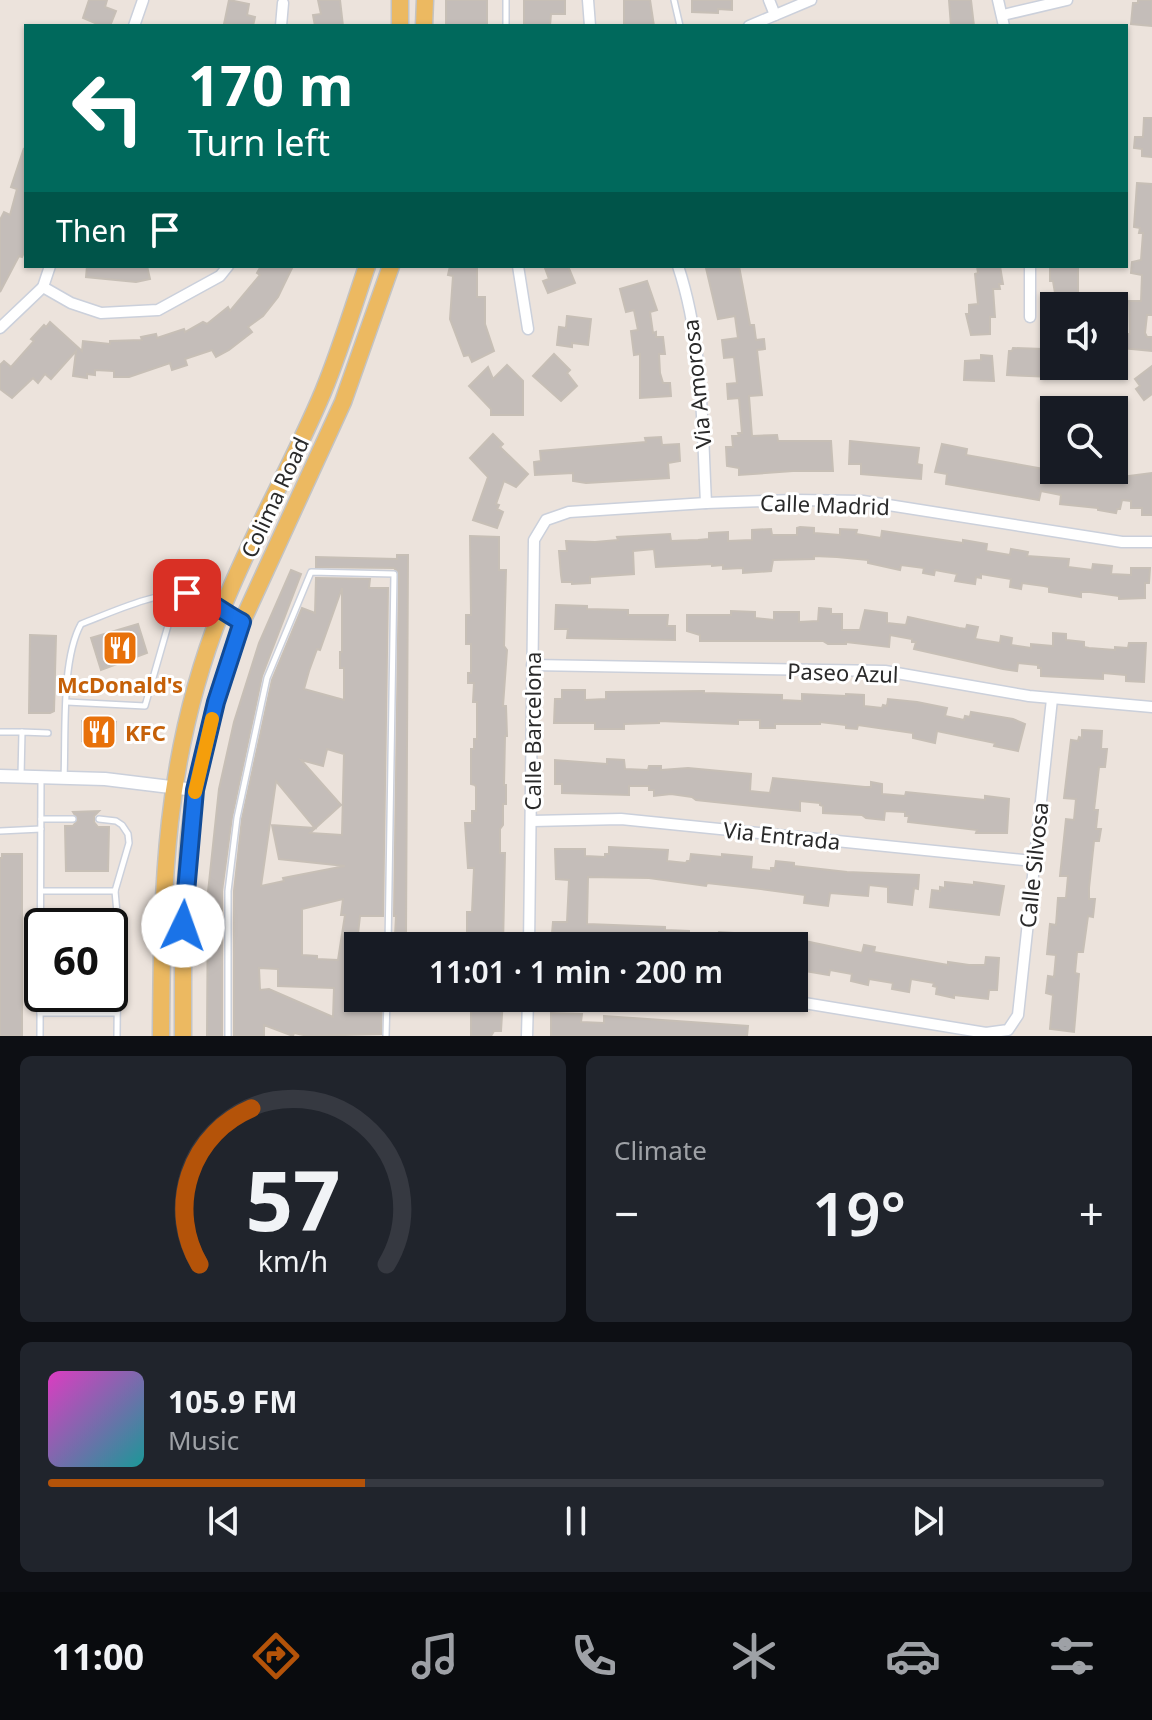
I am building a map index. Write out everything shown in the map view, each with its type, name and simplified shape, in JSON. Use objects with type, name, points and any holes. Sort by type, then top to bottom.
[{"type":"main road","points":[[400,0],[400,24]]},
{"type":"main road","points":[[424,24],[425,0]]},
{"type":"main road","name":"Colima Road","points":[[161,1036],[163,881],[173,787],[193,698],[221,612],[322,393],[366,268]]},
{"type":"main road","name":"Colima Road","points":[[183,1036],[183,926],[195,790],[216,702],[242,622],[343,402],[390,268]]},
{"type":"main road","points":[[221,612],[242,622]]},
{"type":"street","points":[[135,24],[143,0]]},
{"type":"street","points":[[588,0],[590,24]]},
{"type":"street","points":[[769,0],[775,15]]},
{"type":"street","points":[[754,24],[811,0]]},
{"type":"street","points":[[998,0],[1004,21],[1067,0]]},
{"type":"street","points":[[281,24],[283,3]]},
{"type":"street","points":[[0,328],[43,287],[49,268]]},
{"type":"street","points":[[43,287],[71,303],[101,313],[158,310],[220,276],[226,268]]},
{"type":"street","points":[[518,268],[528,329]]},
{"type":"street","name":"Via Amorosa","points":[[679,268],[685,285],[699,365],[706,503]]},
{"type":"street","points":[[1030,268],[1030,317]]},
{"type":"street","name":"Calle Madrid","points":[[546,520],[569,512],[706,503],[863,501],[1122,542],[1152,542]]},
{"type":"street","name":"Calle Barcelona","points":[[529,932],[534,540],[546,520]]},
{"type":"street","name":"Paseo Azul","points":[[532,665],[885,671],[1052,699],[1152,707]]},
{"type":"street","name":"Calle Silvosa","points":[[808,1004],[986,1033],[1008,1030],[1018,1015],[1052,699]]},
{"type":"street","points":[[0,776],[105,779],[195,790]]},
{"type":"street","name":"Via Entrada","points":[[532,821],[621,819],[1033,861]]},
{"type":"street","points":[[527,1036],[528,1012]]},
{"type":"lane","points":[[506,0],[506,24]]},
{"type":"lane","points":[[674,0],[680,24]]},
{"type":"lane","points":[[228,1036],[228,891],[237,818],[267,678],[311,572],[394,574],[388,932]]},
{"type":"lane","points":[[64,778],[68,663],[73,639],[81,624],[177,594],[195,594],[221,612]]},
{"type":"lane","points":[[67,702],[145,706],[177,594]]},
{"type":"lane","points":[[0,732],[48,733]]},
{"type":"lane","points":[[21,777],[22,732]]},
{"type":"lane","points":[[40,908],[41,777]]},
{"type":"lane","points":[[41,819],[73,819]]},
{"type":"lane","points":[[99,819],[116,821],[128,834],[129,843],[115,891],[117,908]]},
{"type":"lane","points":[[0,831],[41,829]]},
{"type":"lane","points":[[41,891],[115,891]]},
{"type":"lane","points":[[386,1036],[387,1012]]},
{"type":"lane","points":[[40,1036],[40,1013],[117,1013],[117,1036]]},
{"type":"building","points":[[89,0],[107,0],[105,7],[116,11],[111,24],[97,24],[83,18]]},
{"type":"building","points":[[229,0],[249,4],[247,15],[255,17],[253,24],[224,24]]},
{"type":"building","points":[[318,0],[340,0],[343,24],[315,24],[313,15],[321,14]]},
{"type":"building","points":[[446,0],[487,0],[487,24],[446,24]]},
{"type":"building","points":[[524,0],[565,0],[565,14],[551,14],[550,24],[524,24]]},
{"type":"building","points":[[624,0],[650,0],[654,24],[624,24]]},
{"type":"building","points":[[692,0],[732,0],[732,10],[692,12]]},
{"type":"building","points":[[949,0],[971,0],[974,24],[951,24]]},
{"type":"building","points":[[1138,0],[1152,0],[1152,26],[1131,24],[1133,3],[1138,3]]},
{"type":"building","points":[[1144,118],[1152,118],[1152,157],[1142,156],[1142,149],[1134,148],[1135,137],[1143,137]]},
{"type":"building","points":[[24,148],[24,252],[22,257],[19,256],[0,292],[0,220],[4,212],[10,215],[17,189],[11,187]]},
{"type":"building","points":[[1137,183],[1152,184],[1152,315],[1147,315],[1145,333],[1147,337],[1152,337],[1152,351],[1128,349],[1129,301],[1141,301],[1142,275],[1131,273],[1132,262],[1141,260],[1143,233],[1139,233],[1140,228],[1134,227]]},
{"type":"building","points":[[87,268],[147,268],[150,279],[136,282],[86,277]]},
{"type":"building","points":[[260,268],[292,268],[278,297],[263,316],[248,327],[252,332],[216,357],[212,350],[185,359],[187,365],[172,370],[170,363],[129,377],[114,377],[114,371],[95,370],[95,375],[87,374],[87,378],[73,376],[76,351],[51,379],[45,374],[38,383],[33,378],[12,398],[0,389],[0,365],[4,361],[11,367],[34,341],[31,339],[50,322],[82,351],[83,341],[110,344],[110,341],[142,340],[141,337],[156,334],[157,338],[184,329],[185,332],[203,322],[207,324],[228,307],[230,311],[260,275],[257,273]]},
{"type":"building","points":[[450,268],[477,268],[477,297],[485,297],[485,324],[494,351],[472,362],[469,355],[464,356],[450,319],[453,276],[448,275]]},
{"type":"building","points":[[545,268],[569,268],[575,283],[548,293],[543,281],[549,279]]},
{"type":"building","points":[[706,268],[739,268],[750,325],[754,325],[756,340],[764,339],[765,349],[757,350],[762,395],[749,396],[752,436],[777,435],[778,441],[831,441],[833,471],[739,475],[739,468],[727,466],[726,447],[733,447],[732,436],[742,433],[739,398],[728,399],[727,384],[737,383],[734,357],[724,358],[722,340],[738,338],[735,316],[718,319]]},
{"type":"building","points":[[977,268],[1000,268],[1003,284],[999,284],[1000,289],[993,289],[995,317],[990,317],[990,334],[971,335],[966,314],[969,314],[969,305],[978,304],[975,274],[978,273]]},
{"type":"building","points":[[1050,268],[1078,268],[1078,292],[1055,292],[1053,281],[1050,281]]},
{"type":"building","points":[[647,281],[657,310],[650,312],[653,333],[656,332],[656,337],[663,337],[665,354],[659,354],[660,373],[663,383],[670,383],[671,396],[640,398],[640,354],[634,355],[631,331],[638,330],[634,310],[626,312],[620,289]]},
{"type":"building","points":[[567,316],[591,319],[588,345],[557,345],[559,327],[566,328]]},
{"type":"building","points":[[1013,348],[1040,349],[1040,376],[1007,375],[1009,351]]},
{"type":"building","points":[[554,354],[570,370],[567,373],[577,386],[561,401],[533,376]]},
{"type":"building","points":[[981,355],[992,356],[994,381],[964,380],[965,361],[981,360]]},
{"type":"building","points":[[507,365],[523,381],[523,415],[491,415],[491,409],[469,386],[488,367],[493,379]]},
{"type":"building","points":[[1152,366],[1152,394],[1144,400],[1136,389],[1140,386],[1135,379]]},
{"type":"building","points":[[493,434],[503,444],[500,447],[528,474],[516,487],[504,481],[496,504],[499,505],[497,509],[503,512],[497,528],[473,520],[488,477],[470,458]]},
{"type":"building","points":[[661,437],[662,445],[679,444],[680,461],[668,463],[669,478],[586,483],[573,481],[573,473],[535,475],[534,462],[541,461],[540,451],[646,442],[645,438]]},
{"type":"building","points":[[850,441],[919,448],[917,464],[922,465],[921,479],[861,474],[861,464],[849,464]]},
{"type":"building","points":[[942,444],[967,449],[966,455],[1040,468],[1040,484],[1128,484],[1128,476],[1152,473],[1152,515],[1142,515],[1142,508],[1131,508],[1131,501],[1122,500],[1116,513],[1060,504],[1061,495],[1041,491],[1039,500],[946,484],[947,474],[935,472]]},
{"type":"building","points":[[797,528],[814,528],[814,533],[840,535],[840,529],[857,530],[856,534],[881,538],[882,531],[963,543],[963,540],[987,544],[986,551],[1010,555],[1011,549],[1028,552],[1027,556],[1069,559],[1068,567],[1092,570],[1093,564],[1112,566],[1111,574],[1131,575],[1131,568],[1150,568],[1149,583],[1145,583],[1145,598],[1119,599],[1119,596],[1090,592],[1081,592],[1081,597],[1049,592],[1049,587],[1044,586],[1022,583],[1021,589],[1010,587],[1011,579],[981,574],[981,578],[976,577],[975,584],[955,581],[957,574],[935,570],[934,575],[923,573],[924,568],[901,565],[900,570],[868,563],[868,560],[837,557],[773,560],[771,571],[743,573],[743,568],[723,569],[723,565],[712,564],[656,567],[654,549],[633,551],[634,574],[590,577],[590,583],[562,582],[559,551],[567,551],[566,541],[595,542],[618,540],[617,537],[670,534],[671,541],[698,540],[709,539],[709,533],[728,532],[728,541],[752,540],[752,530],[771,529],[772,535],[797,535]]},
{"type":"building","points":[[470,536],[499,537],[499,570],[506,570],[504,646],[507,650],[503,706],[506,706],[507,736],[506,804],[503,804],[503,825],[500,829],[500,853],[505,853],[503,932],[467,932],[467,912],[472,912],[474,868],[468,868],[465,823],[472,823],[472,811],[476,811],[476,787],[471,784],[471,749],[474,749],[474,739],[477,739],[474,683],[468,683],[471,644],[466,644],[466,615],[471,615]]},
{"type":"building","points":[[397,555],[408,555],[406,932],[395,932],[394,916],[399,573],[394,568],[316,567],[316,557],[397,559]]},
{"type":"building","points":[[291,570],[301,574],[262,676],[232,817],[222,891],[222,1036],[207,1036],[208,892],[219,789],[234,722],[259,643]]},
{"type":"building","points":[[316,578],[370,579],[369,588],[388,588],[383,916],[360,916],[358,932],[344,932],[344,1012],[382,1012],[381,1034],[308,1036],[294,1033],[293,1036],[264,1025],[264,1036],[234,1036],[234,891],[242,819],[272,680],[302,608],[315,613]],"holes":[[[342,588],[340,668],[344,668],[344,700],[304,689]],[[327,749],[344,754],[342,835],[310,833],[341,805],[301,760],[323,766]],[[276,781],[315,828],[272,825],[279,859],[345,866],[283,878],[284,881],[261,886]],[[343,899],[341,915],[345,915],[338,960],[302,955],[302,909]],[[259,968],[278,969],[278,986],[334,988],[333,1017],[269,989],[260,990]]]},
{"type":"building","points":[[556,605],[628,610],[628,615],[668,615],[667,626],[675,626],[675,640],[567,638],[568,629],[555,629]]},
{"type":"building","points":[[819,608],[831,609],[831,614],[842,614],[842,630],[860,630],[865,610],[887,613],[887,623],[906,625],[908,617],[966,629],[967,625],[978,627],[975,639],[1000,643],[1001,636],[1012,638],[1011,645],[1031,648],[1031,644],[1053,646],[1053,633],[1066,634],[1066,640],[1084,642],[1084,647],[1089,648],[1115,650],[1115,647],[1128,648],[1129,643],[1146,643],[1144,682],[1126,681],[1126,675],[1103,673],[1103,679],[1041,676],[1038,665],[1018,663],[1017,671],[1003,669],[914,649],[916,642],[912,639],[890,635],[889,647],[846,642],[828,644],[823,641],[700,641],[700,635],[687,631],[687,615],[755,612],[755,618],[774,620],[774,612],[799,612],[799,622],[818,621]]},
{"type":"building","name":"McDonald's","points":[[138,624],[147,653],[101,670],[91,638]]},
{"type":"building","points":[[30,635],[56,636],[54,711],[50,713],[29,713]]},
{"type":"building","points":[[562,690],[585,690],[585,700],[606,699],[606,692],[704,691],[782,695],[782,700],[802,701],[802,694],[864,695],[864,706],[882,708],[883,705],[887,706],[888,699],[917,702],[947,708],[945,716],[964,720],[965,716],[970,717],[971,712],[1025,724],[1018,751],[937,731],[935,743],[913,738],[913,733],[858,725],[857,729],[846,728],[846,725],[820,722],[775,724],[775,728],[760,728],[760,720],[738,720],[738,724],[659,721],[624,724],[624,729],[595,729],[595,723],[554,723],[555,699],[562,699]]},
{"type":"building","name":"KFC","points":[[82,721],[116,722],[115,742],[92,745],[92,741],[82,741]]},
{"type":"building","points":[[1082,730],[1102,731],[1101,749],[1107,749],[1105,767],[1099,767],[1094,810],[1098,810],[1096,829],[1101,829],[1099,841],[1094,841],[1089,888],[1089,899],[1095,899],[1093,917],[1088,916],[1083,952],[1077,952],[1075,973],[1079,974],[1074,1032],[1050,1029],[1053,995],[1046,993],[1048,976],[1054,977],[1056,955],[1047,954],[1050,924],[1056,925],[1058,898],[1066,898],[1068,876],[1060,876],[1066,819],[1074,820],[1076,799],[1064,798],[1071,740],[1082,738]]},
{"type":"building","points":[[607,759],[624,760],[625,769],[648,770],[649,766],[661,766],[661,770],[688,768],[751,774],[750,791],[770,793],[773,778],[865,787],[871,787],[871,782],[882,784],[882,794],[905,796],[906,792],[985,800],[985,796],[1009,799],[1007,833],[976,833],[977,830],[908,822],[909,816],[905,816],[905,812],[885,811],[884,820],[862,815],[823,813],[820,803],[800,801],[800,811],[696,800],[671,794],[654,796],[654,790],[649,790],[649,786],[629,786],[629,795],[562,793],[562,784],[555,784],[555,760],[607,764]]},
{"type":"building","points":[[99,811],[94,816],[94,822],[98,827],[109,827],[108,871],[66,871],[65,826],[73,826],[78,820],[73,812]]},
{"type":"building","points":[[609,847],[668,850],[667,861],[686,863],[690,861],[691,854],[722,857],[722,854],[752,857],[751,869],[771,871],[776,861],[847,872],[919,875],[918,889],[914,888],[912,905],[888,902],[888,887],[869,885],[868,896],[830,893],[828,906],[804,903],[805,895],[761,889],[649,878],[588,877],[587,924],[665,927],[665,930],[689,932],[552,932],[553,922],[567,922],[569,880],[556,879],[555,849],[585,849],[585,856],[605,857],[609,854]]},
{"type":"building","points":[[2,854],[22,854],[22,1036],[0,1036]]},
{"type":"building","points":[[945,882],[1004,886],[999,915],[930,907],[932,890],[945,888]]},
{"type":"building","points":[[808,942],[862,953],[864,945],[875,947],[874,952],[948,965],[948,962],[985,965],[986,957],[999,958],[997,990],[989,990],[988,999],[936,994],[934,983],[911,979],[909,992],[892,989],[893,983],[869,979],[868,985],[851,981],[852,974],[830,970],[829,975],[808,972]]},
{"type":"building","points":[[471,1012],[502,1012],[501,1031],[494,1031],[491,1036],[471,1036]]},
{"type":"building","points":[[551,1013],[582,1014],[581,1022],[604,1023],[604,1016],[748,1026],[747,1036],[551,1036]]},
{"type":"slow traffic","points":[[195,792],[212,719]]},
{"type":"place","name":"McDonald's","points":[[120,648]]},
{"type":"place","name":"KFC","points":[[99,732]]},
{"type":"route","points":[[183,926],[195,790],[216,702],[242,622],[221,612],[207,600],[187,593]]}]
